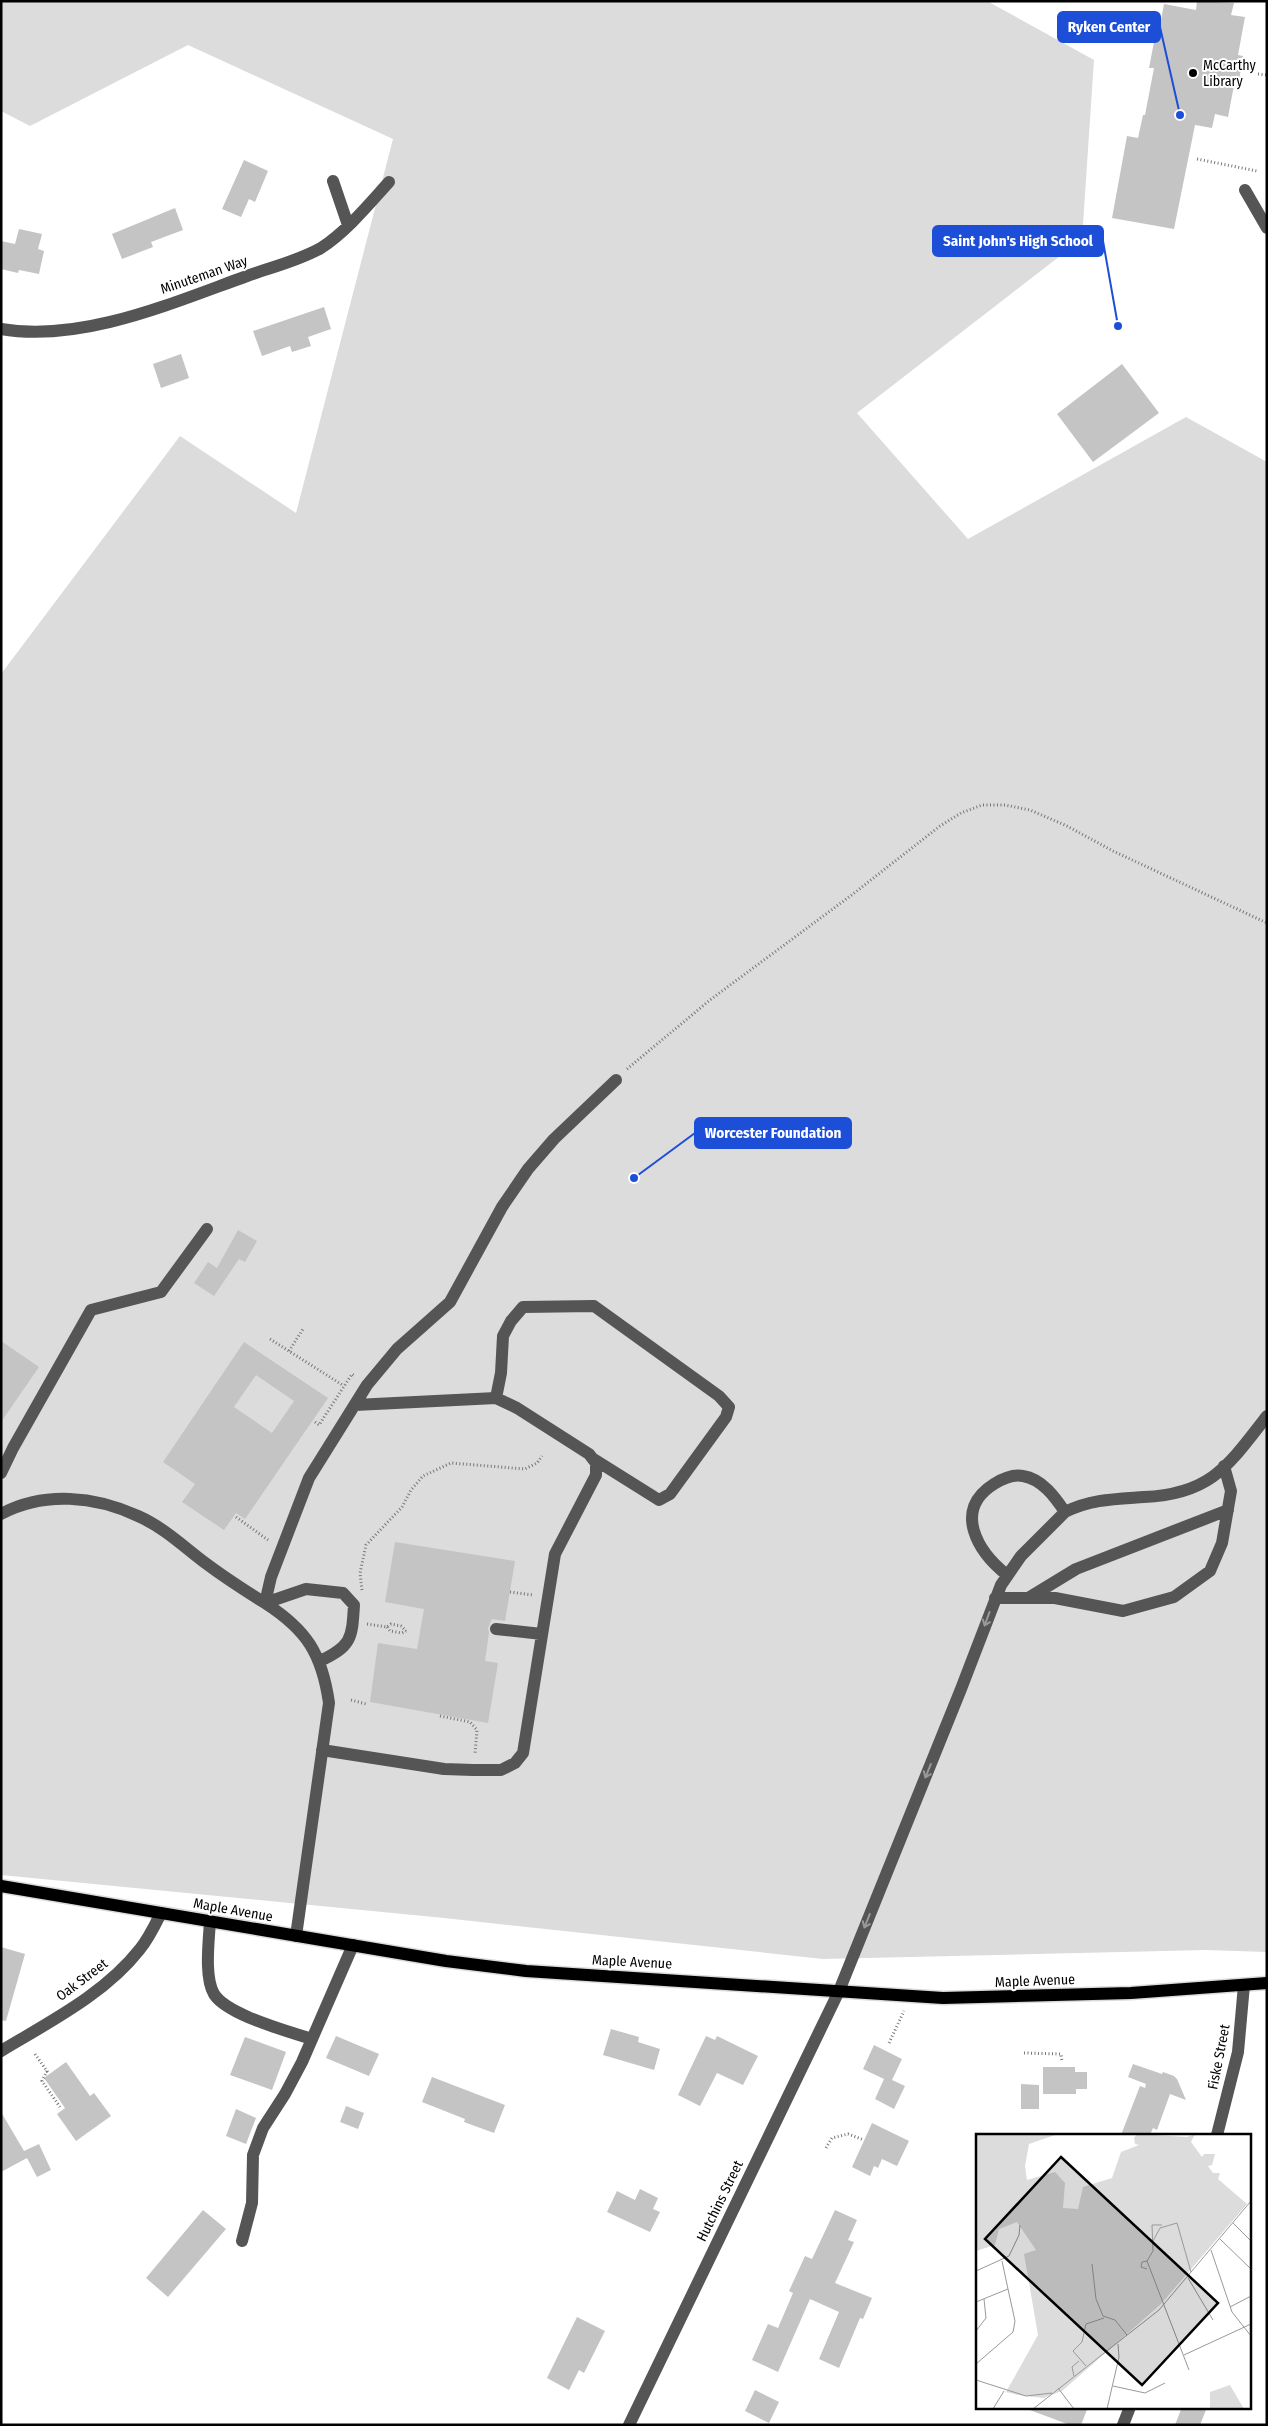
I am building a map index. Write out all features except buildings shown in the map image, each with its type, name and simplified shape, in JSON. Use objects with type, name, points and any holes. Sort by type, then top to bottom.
[{"type":"main road","name":"Maple Avenue","points":[[1,1886],[503,1969],[971,1998],[1131,1992],[1267,1982]]},
{"type":"street","points":[[333,181],[348,225]]},
{"type":"street","name":"Minuteman Way","points":[[1,329],[19,332],[52,331],[93,325],[137,314],[299,259],[321,247],[348,225],[389,182]]},
{"type":"street","points":[[1245,190],[1267,228]]},
{"type":"street","points":[[265,1603],[270,1577],[309,1478],[373,1377],[390,1356],[450,1302],[502,1207],[543,1151],[616,1080]]},
{"type":"street","points":[[1,1473],[12,1448],[91,1310],[161,1292],[207,1229]]},
{"type":"street","points":[[355,1405],[496,1398],[517,1408],[659,1500],[670,1494],[726,1417],[729,1407],[720,1396],[594,1306],[523,1307],[511,1321],[503,1336],[501,1373],[496,1398]]},
{"type":"street","points":[[1007,1575],[990,1559],[974,1531],[973,1510],[982,1494],[1002,1479],[1022,1475],[1045,1487],[1065,1512],[1096,1500],[1163,1496],[1183,1492],[1202,1485],[1224,1466],[1267,1416]]},
{"type":"street","points":[[322,1750],[444,1769],[501,1770],[515,1763],[523,1753],[555,1554],[596,1476],[596,1463],[592,1458]]},
{"type":"street","points":[[995,1598],[1055,1598],[1123,1611],[1174,1596],[1210,1571],[1222,1543],[1232,1491],[1224,1466]]},
{"type":"street","points":[[1,1514],[33,1502],[56,1499],[78,1499],[119,1508],[161,1529],[223,1576],[281,1614],[308,1641],[320,1661],[329,1703],[296,1936]]},
{"type":"street","points":[[1029,1598],[1076,1569],[1228,1510]]},
{"type":"street","name":"Hutchins Street","points":[[629,2425],[839,1991],[962,1689],[995,1598],[1007,1575],[1027,1549],[1065,1512]]},
{"type":"street","points":[[265,1603],[306,1590],[343,1593],[354,1605],[352,1634],[339,1652],[320,1661]]},
{"type":"street","points":[[496,1629],[542,1634]]},
{"type":"street","name":"Oak Street","points":[[1,2051],[61,2015],[113,1977],[140,1950],[162,1913]]},
{"type":"street","points":[[210,1921],[208,1972],[214,1994],[228,2006],[254,2020],[311,2039]]},
{"type":"street","points":[[242,2241],[252,2204],[253,2155],[262,2128],[285,2094],[330,2002],[353,1945]]},
{"type":"street","name":"Fiske Street","points":[[1217,2134],[1238,2052],[1244,1985]]},
{"type":"street","points":[[1123,2425],[1130,2408]]},
{"type":"path","points":[[1258,74],[1267,75]]},
{"type":"path","points":[[1197,159],[1257,171]]},
{"type":"path","points":[[616,1080],[710,1000],[867,884],[940,826],[961,813],[982,805],[1005,804],[1030,810],[1267,923]]},
{"type":"path","points":[[288,1351],[302,1329]]},
{"type":"path","points":[[270,1339],[344,1386]]},
{"type":"path","points":[[362,1595],[360,1572],[366,1545],[402,1507],[411,1490],[423,1476],[451,1463],[525,1469],[537,1463],[542,1456]]},
{"type":"path","points":[[236,1517],[282,1549]]},
{"type":"path","points":[[510,1592],[539,1596]]},
{"type":"path","points":[[362,1623],[387,1627],[390,1631],[402,1633],[406,1631],[401,1626],[391,1624],[387,1627]]},
{"type":"path","points":[[351,1700],[366,1704]]},
{"type":"path","points":[[440,1716],[470,1722],[477,1730],[473,1770]]},
{"type":"path","points":[[889,2043],[905,2008]]},
{"type":"path","points":[[1024,2053],[1062,2054],[1062,2062]]},
{"type":"path","points":[[35,2054],[48,2073],[42,2081],[60,2107]]},
{"type":"path","points":[[826,2148],[832,2138],[848,2134],[864,2140]]},
{"type":"shaded area","points":[[1,1],[987,1],[1094,60],[1082,239],[857,413],[968,539],[1186,417],[1267,462],[1267,1952],[1205,1950],[823,1959],[444,1918],[1,1875],[1,674],[180,436],[296,513],[393,139],[188,45],[30,126],[1,111]]},
{"type":"place","name":"McCarthy Library","points":[[1193,73]]},
{"type":"place","name":"Ryken Center","points":[[1180,115]]},
{"type":"place","name":"Saint John's High School","points":[[1118,326]]},
{"type":"place","name":"Worcester Foundation","points":[[634,1178]]}]
